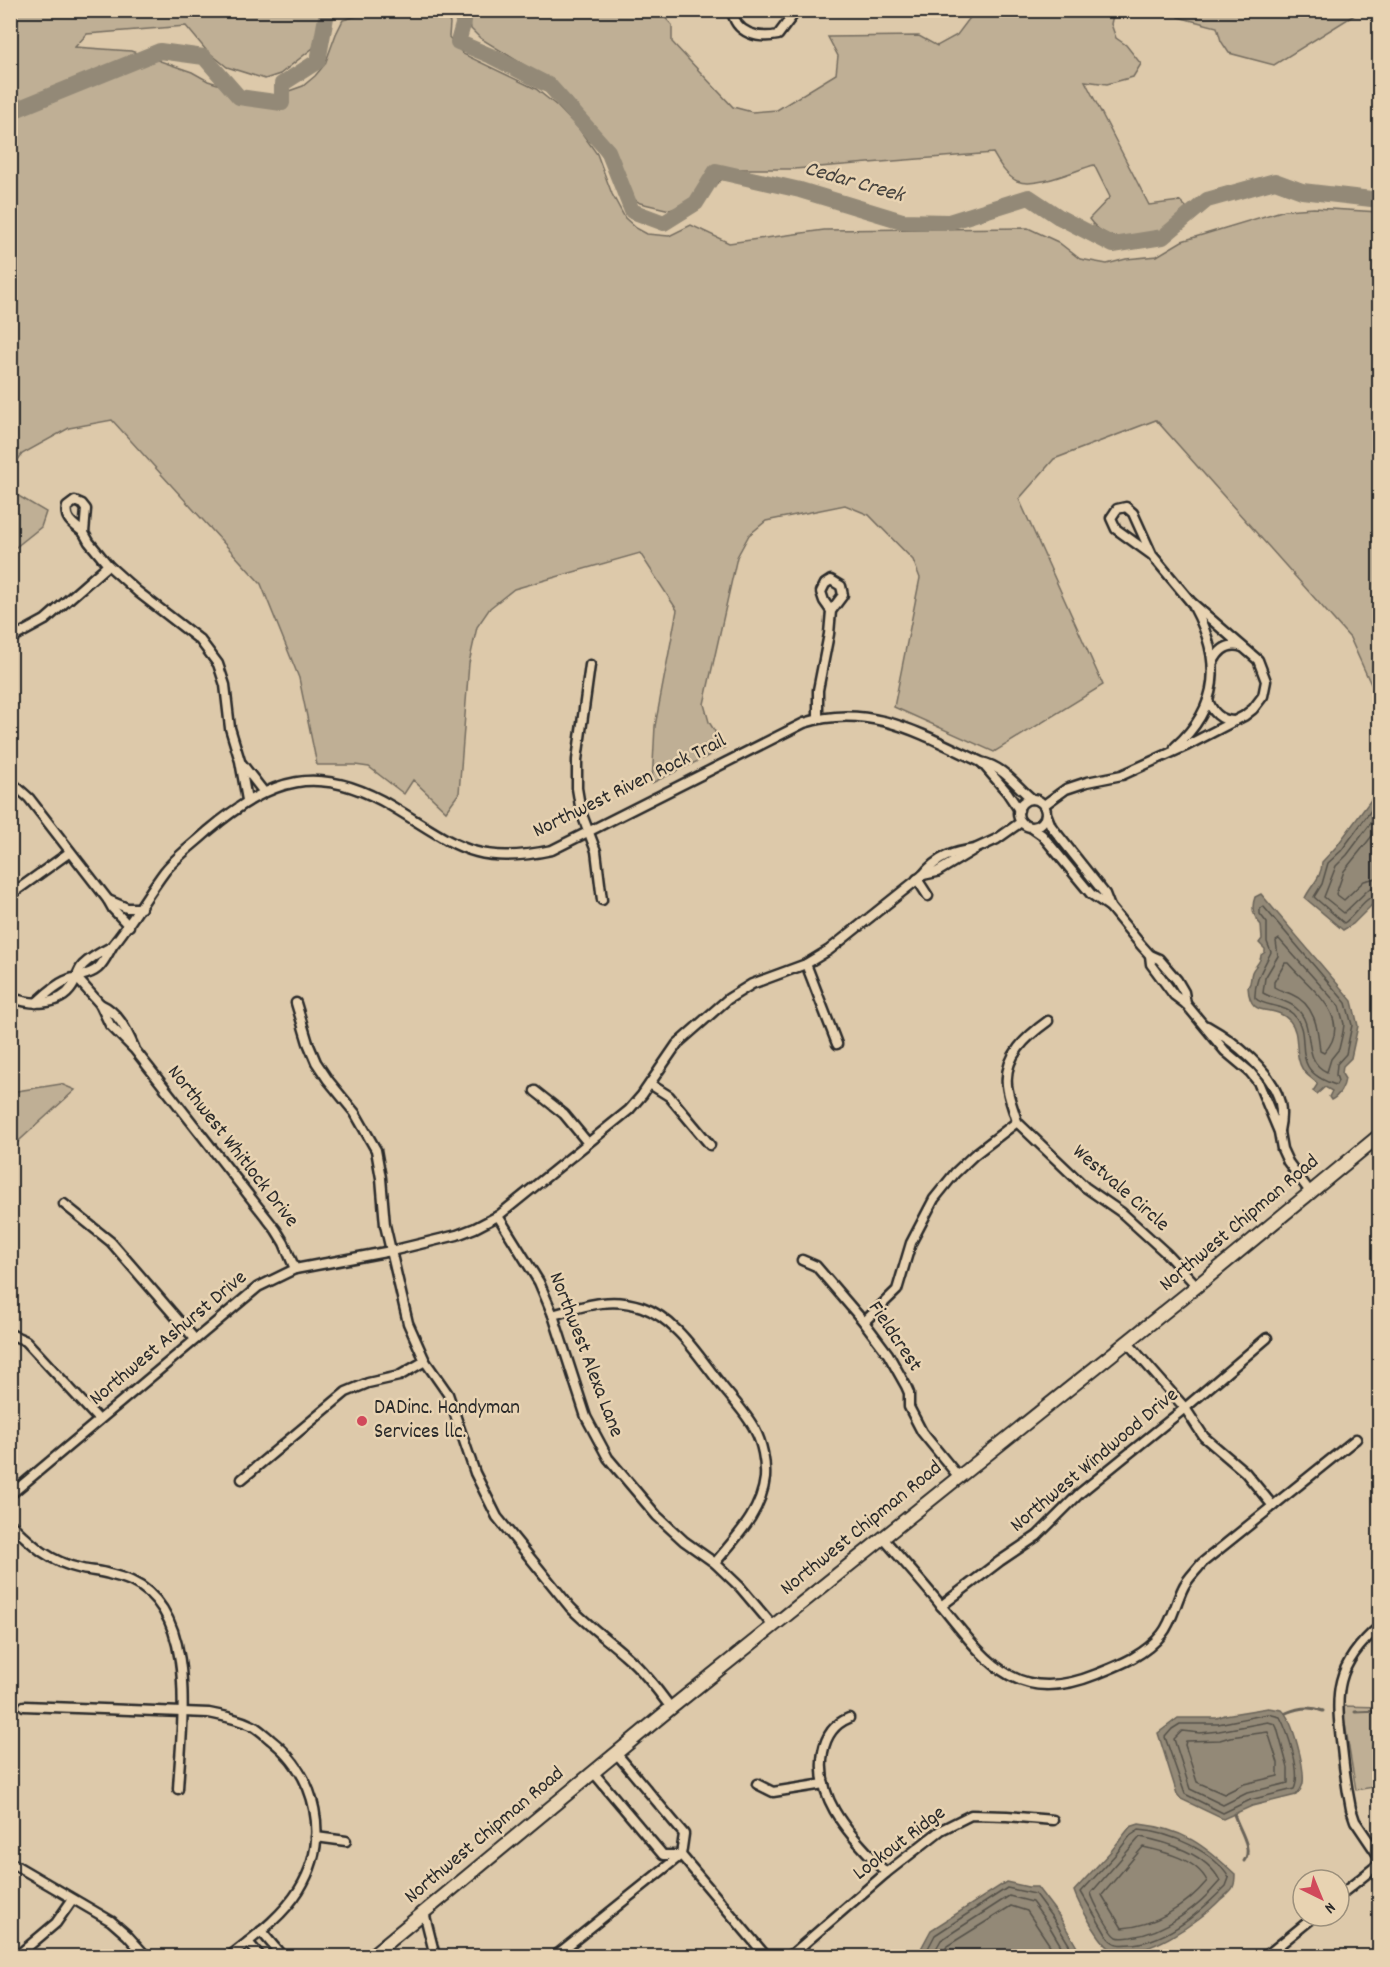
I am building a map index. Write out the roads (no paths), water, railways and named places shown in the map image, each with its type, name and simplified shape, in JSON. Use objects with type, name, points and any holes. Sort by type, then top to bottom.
[{"type":"main road","name":"Northwest Chipman Road","points":[[371,1956],[671,1708],[1197,1286],[1380,1135]]},
{"type":"street","points":[[732,10],[738,25],[747,32],[755,36],[768,37],[778,35],[794,15],[794,10]]},
{"type":"street","points":[[1152,555],[1133,513],[1126,507],[1118,509],[1111,518],[1116,529],[1152,555],[1191,602],[1206,628],[1213,662],[1213,679],[1208,700],[1192,729],[1167,754]]},
{"type":"street","points":[[84,532],[89,542],[108,565],[138,592],[200,640],[218,663],[225,685],[230,728],[248,800]]},
{"type":"street","points":[[10,639],[45,620],[108,565]]},
{"type":"street","points":[[1110,907],[1105,894],[1051,826],[1044,805],[1066,789],[1122,775],[1235,721],[1259,704],[1265,689],[1266,681],[1262,667],[1248,649],[1191,602]]},
{"type":"street","points":[[818,719],[818,690],[831,611]]},
{"type":"street","points":[[1213,662],[1220,651],[1230,646],[1235,645],[1248,649]]},
{"type":"street","points":[[590,665],[576,777],[578,800],[596,850],[602,900]]},
{"type":"street","points":[[1208,700],[1212,709],[1221,717],[1235,721]]},
{"type":"street","name":"Northwest Riven Rock Trail","points":[[10,997],[24,1002],[50,1002],[72,987],[76,977],[87,975],[97,969],[168,868],[231,812],[263,791],[287,783],[322,782],[352,787],[393,806],[451,843],[475,852],[499,856],[526,855],[552,850],[790,729],[818,719],[848,715],[878,718],[1000,769],[1032,799],[1044,805]]},
{"type":"street","points":[[240,761],[263,791]]},
{"type":"street","name":"Northwest Riven Rock Trail","points":[[981,762],[1007,792],[1019,810],[1018,815],[1021,822]]},
{"type":"street","points":[[10,782],[29,798],[113,909],[129,926]]},
{"type":"street","points":[[1019,810],[1023,802],[1032,799]]},
{"type":"street","points":[[1032,828],[1042,824],[1047,816]]},
{"type":"street","points":[[1021,822],[1042,835],[1091,894],[1110,907],[1150,955],[1159,959],[1177,980],[1184,992],[1186,1004],[1224,1051],[1250,1072],[1258,1082],[1279,1132],[1282,1149],[1288,1162],[1310,1192]]},
{"type":"street","name":"Northwest Ashurst Drive","points":[[10,1495],[194,1338],[258,1287],[295,1269],[391,1251],[457,1235],[498,1216],[629,1110],[677,1044],[739,991],[778,973],[806,964],[828,950],[920,877],[932,864],[952,852],[975,849],[1008,833],[1021,822]]},
{"type":"street","points":[[10,895],[70,852]]},
{"type":"street","points":[[920,877],[928,896]]},
{"type":"street","points":[[108,900],[127,908],[141,908]]},
{"type":"street","points":[[806,964],[837,1044]]},
{"type":"street","name":"Northwest Whitlock Drive","points":[[76,977],[100,1004],[110,1025],[135,1050],[276,1230],[295,1269]]},
{"type":"street","points":[[296,1003],[316,1062],[355,1113],[376,1150],[385,1225],[408,1323],[424,1361],[448,1394],[475,1473],[497,1517],[570,1607],[583,1621],[626,1655],[648,1678],[671,1708]]},
{"type":"street","points":[[864,1322],[897,1290],[911,1243],[934,1199],[961,1167],[1017,1122],[1007,1084],[1010,1064],[1016,1049],[1047,1021]]},
{"type":"street","points":[[1203,1024],[1223,1035],[1262,1070],[1275,1089],[1280,1102],[1282,1116],[1279,1132]]},
{"type":"street","points":[[650,1084],[669,1096],[710,1145]]},
{"type":"street","points":[[535,1091],[564,1114],[588,1143]]},
{"type":"street","name":"Westvale Circle","points":[[1017,1122],[1085,1187],[1121,1212],[1166,1253],[1197,1286]]},
{"type":"street","points":[[64,1204],[111,1242],[194,1338]]},
{"type":"street","name":"Northwest Alexa Lane","points":[[498,1216],[539,1282],[553,1315],[586,1417],[599,1445],[657,1516],[677,1535],[715,1563],[740,1587],[773,1626]]},
{"type":"street","name":"Fieldcrest","points":[[802,1260],[816,1266],[864,1322],[898,1368],[909,1393],[909,1407],[922,1432],[958,1476]]},
{"type":"street","points":[[553,1315],[590,1304],[615,1301],[644,1308],[656,1314],[678,1332],[750,1421],[761,1444],[765,1477],[762,1493],[750,1519],[715,1563]]},
{"type":"street","points":[[10,1334],[26,1341],[99,1420]]},
{"type":"street","name":"Northwest Windwood Drive","points":[[941,1606],[1037,1536],[1080,1493],[1267,1338]]},
{"type":"street","points":[[1127,1342],[1185,1408],[1204,1437],[1245,1472],[1273,1506]]},
{"type":"street","points":[[242,1479],[346,1392],[368,1383],[399,1376],[424,1361]]},
{"type":"street","points":[[883,1539],[973,1647],[1001,1672],[1024,1683],[1052,1686],[1080,1681],[1122,1664],[1147,1650],[1164,1632],[1184,1585],[1202,1563],[1356,1439]]},
{"type":"street","points":[[10,1522],[42,1553],[62,1563],[103,1572],[133,1582],[156,1600],[172,1626],[183,1685],[178,1789]]},
{"type":"street","points":[[1380,1626],[1352,1655],[1338,1688],[1337,1709],[1351,1809],[1355,1821],[1380,1858]]},
{"type":"street","points":[[24,1706],[182,1711],[228,1717],[254,1726],[283,1749],[300,1772],[313,1800],[316,1837],[312,1863],[290,1903],[230,1956]]},
{"type":"street","points":[[849,1718],[837,1723],[825,1741],[821,1762],[824,1784],[829,1804],[844,1827],[886,1873]]},
{"type":"street","points":[[555,1956],[681,1855],[684,1834],[616,1753]]},
{"type":"street","points":[[593,1772],[663,1856],[681,1855]]},
{"type":"street","points":[[757,1784],[773,1792],[824,1784]]},
{"type":"street","name":"Lookout Ridge","points":[[790,1956],[886,1873],[941,1830],[971,1815],[1053,1820]]},
{"type":"street","points":[[316,1837],[346,1841]]},
{"type":"street","points":[[681,1855],[766,1956]]},
{"type":"street","points":[[10,1862],[111,1921],[146,1956]]},
{"type":"street","points":[[1351,1886],[1380,1863]]},
{"type":"street","points":[[17,1956],[56,1923],[72,1900]]},
{"type":"street","points":[[423,1912],[435,1956]]},
{"type":"street","points":[[1266,1956],[1300,1928]]},
{"type":"street","points":[[261,1931],[282,1956]]},
{"type":"street","points":[[248,1942],[260,1956]]},
{"type":"water","points":[[1373,797],[1379,798],[1379,898],[1353,924],[1343,930],[1305,898],[1318,877],[1322,862]]},
{"type":"water","points":[[1261,894],[1352,1001],[1358,1026],[1351,1058],[1343,1066],[1344,1085],[1339,1094],[1331,1100],[1329,1097],[1332,1091],[1325,1087],[1317,1094],[1313,1091],[1317,1083],[1304,1072],[1300,1064],[1295,1032],[1290,1021],[1277,1013],[1258,1008],[1250,998],[1248,987],[1252,972],[1265,952],[1259,943],[1262,939],[1261,925],[1253,908],[1255,897]]},
{"type":"water","points":[[1268,1708],[1282,1710],[1294,1734],[1303,1776],[1302,1786],[1297,1794],[1252,1806],[1223,1819],[1181,1799],[1177,1794],[1158,1733],[1178,1718],[1217,1718]]},
{"type":"water","points":[[1139,1824],[1168,1830],[1192,1840],[1213,1854],[1235,1874],[1235,1880],[1229,1892],[1211,1909],[1170,1938],[1138,1950],[1124,1952],[1111,1949],[1101,1939],[1074,1891],[1130,1827]]},
{"type":"water","points":[[1006,1882],[1037,1887],[1059,1916],[1082,1956],[917,1956],[931,1930]]},
{"type":"waterway","name":"Cedar Creek","points":[[10,112],[160,51],[204,57],[239,97],[282,103],[282,84],[318,61],[327,12],[333,10]]},
{"type":"waterway","name":"Cedar Creek","points":[[455,10],[464,21],[458,42],[550,86],[608,151],[632,211],[664,223],[696,203],[716,171],[800,190],[902,221],[949,222],[1029,197],[1059,217],[1113,245],[1163,237],[1207,200],[1275,181],[1302,191],[1380,200]]},
{"type":"waterway","points":[[1286,1713],[1304,1708],[1323,1711]]},
{"type":"waterway","points":[[1355,1712],[1380,1711]]},
{"type":"waterway","points":[[1234,1814],[1246,1845],[1247,1856],[1244,1861]]},
{"type":"waterway","points":[[1119,1956],[1120,1951]]},
{"type":"place","name":"DADinc. Handyman Services llc.","points":[[362,1421]]}]
